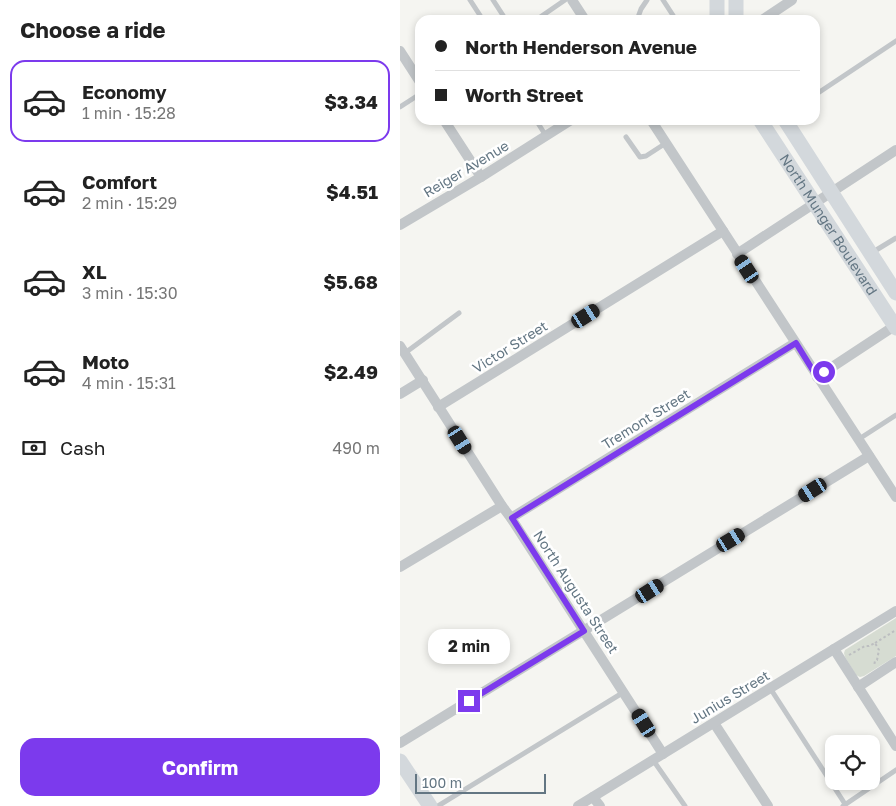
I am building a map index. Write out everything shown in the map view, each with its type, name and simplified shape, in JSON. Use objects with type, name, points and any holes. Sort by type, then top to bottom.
[{"type":"main road","points":[[716,0],[717,15]]},
{"type":"main road","points":[[736,0],[736,15]]},
{"type":"main road","name":"North Munger Boulevard","points":[[763,125],[895,326]]},
{"type":"main road","name":"North Munger Boulevard","points":[[788,125],[896,293]]},
{"type":"main road","points":[[400,761],[430,806]]},
{"type":"street","points":[[572,0],[582,15]]},
{"type":"street","points":[[770,15],[792,0]]},
{"type":"street","points":[[400,51],[415,72]]},
{"type":"street","points":[[447,125],[481,177]]},
{"type":"street","name":"Reiger Avenue","points":[[400,225],[563,125]]},
{"type":"street","points":[[654,125],[896,497]]},
{"type":"street","points":[[737,254],[896,150]]},
{"type":"street","name":"Victor Street","points":[[438,407],[723,231]]},
{"type":"street","points":[[817,377],[895,326]]},
{"type":"street","name":"Tremont Street","points":[[512,518],[796,343]]},
{"type":"street","name":"North Augusta Street","points":[[402,349],[664,754]]},
{"type":"street","points":[[400,394],[423,380]]},
{"type":"street","points":[[400,744],[869,456]]},
{"type":"street","points":[[400,567],[502,506]]},
{"type":"street","name":"Junius Street","points":[[578,806],[896,611]]},
{"type":"street","points":[[834,650],[896,746]]},
{"type":"street","points":[[858,687],[896,662]]},
{"type":"street","points":[[714,723],[768,806]]},
{"type":"street","points":[[594,797],[600,806]]},
{"type":"lane","points":[[470,0],[480,15]]},
{"type":"lane","points":[[493,0],[503,15]]},
{"type":"lane","points":[[543,15],[565,0]]},
{"type":"lane","points":[[639,15],[647,0]]},
{"type":"lane","points":[[663,0],[673,15]]},
{"type":"lane","points":[[820,92],[896,41]]},
{"type":"lane","points":[[400,107],[415,97]]},
{"type":"lane","points":[[539,125],[546,136]]},
{"type":"lane","points":[[626,137],[640,157],[646,156],[666,143]]},
{"type":"lane","points":[[871,254],[896,238]]},
{"type":"lane","points":[[402,349],[459,314]]},
{"type":"lane","points":[[859,440],[896,415]]},
{"type":"lane","points":[[770,688],[844,805],[896,770]]},
{"type":"lane","points":[[438,806],[624,692]]},
{"type":"lane","points":[[653,760],[684,806]]},
{"type":"path","points":[[849,655],[875,643],[896,630]]},
{"type":"path","points":[[873,669],[879,650],[875,643]]},
{"type":"path","points":[[879,650],[884,648]]},
{"type":"shaded area","points":[[896,618],[896,656],[864,676],[856,675],[845,657],[845,650]]},
{"type":"route","points":[[469,701],[584,631],[512,518],[796,343],[817,377],[824,372]]}]
